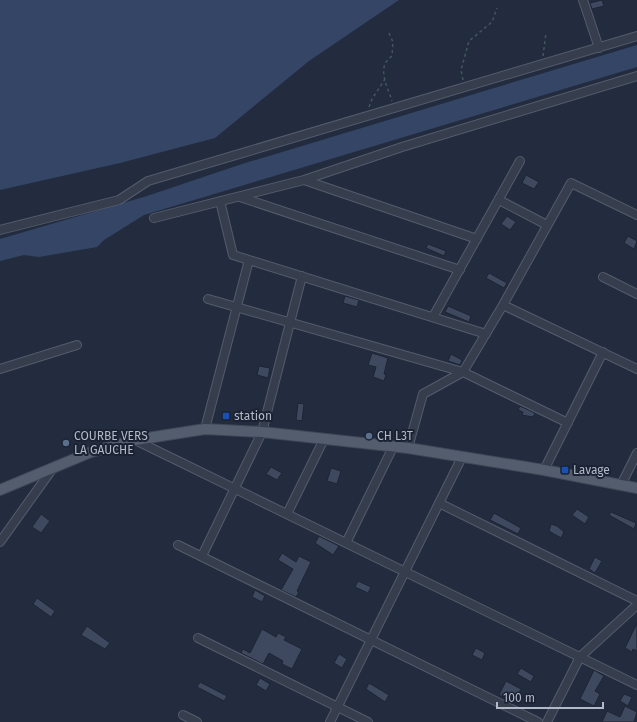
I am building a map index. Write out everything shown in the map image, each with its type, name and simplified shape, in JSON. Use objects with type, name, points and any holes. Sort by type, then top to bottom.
[{"type":"main road","points":[[0,490],[54,466],[91,452],[135,440],[206,429],[262,432],[408,448],[544,470],[637,488]]},
{"type":"street","points":[[583,0],[599,48]]},
{"type":"street","points":[[0,230],[119,200],[148,181],[637,36]]},
{"type":"street","points":[[154,218],[304,180],[409,145],[637,76]]},
{"type":"street","points":[[433,317],[520,161]]},
{"type":"street","points":[[304,180],[477,239]]},
{"type":"street","points":[[408,448],[423,394],[463,372],[503,305],[571,183],[637,215]]},
{"type":"street","points":[[240,196],[460,270]]},
{"type":"street","points":[[498,200],[547,225]]},
{"type":"street","points":[[220,201],[234,255],[486,334]]},
{"type":"street","points":[[206,429],[249,260]]},
{"type":"street","points":[[202,556],[262,432],[302,276]]},
{"type":"street","points":[[603,277],[637,294]]},
{"type":"street","points":[[208,299],[463,372],[568,423]]},
{"type":"street","points":[[503,305],[637,369]]},
{"type":"street","points":[[0,370],[77,345]]},
{"type":"street","points":[[544,470],[602,352]]},
{"type":"street","points":[[286,514],[324,439]]},
{"type":"street","points":[[135,440],[637,685]]},
{"type":"street","points":[[346,543],[393,447]]},
{"type":"street","points":[[622,485],[637,453]]},
{"type":"street","points":[[330,722],[462,457]]},
{"type":"street","points":[[0,542],[54,466]]},
{"type":"street","points":[[439,503],[637,601]]},
{"type":"street","points":[[178,545],[538,722]]},
{"type":"street","points":[[547,722],[580,657],[637,605]]},
{"type":"street","points":[[198,638],[368,722]]},
{"type":"street","points":[[183,715],[197,722]]},
{"type":"path","points":[[464,87],[461,70],[469,41],[492,22],[497,8]]},
{"type":"path","points":[[389,33],[393,42],[392,56],[386,60],[382,69],[395,108]]},
{"type":"path","points":[[542,64],[546,33]]},
{"type":"path","points":[[366,117],[372,99],[385,79]]},
{"type":"water","points":[[0,0],[399,0],[309,61],[215,138],[120,163],[0,190]]},
{"type":"water","points":[[637,45],[637,67],[144,215],[104,240],[97,247],[39,257],[24,255],[0,261],[0,239],[147,196],[242,164]]},
{"type":"building","points":[[602,0],[604,6],[592,9],[590,3]]},
{"type":"building","points":[[526,175],[539,182],[534,189],[522,183]]},
{"type":"building","points":[[507,216],[516,222],[510,230],[501,224]]},
{"type":"building","points":[[628,236],[637,241],[634,249],[624,243]]},
{"type":"building","points":[[428,244],[446,251],[444,256],[426,248]]},
{"type":"building","points":[[489,273],[507,283],[504,288],[486,278]]},
{"type":"building","points":[[345,296],[359,300],[357,307],[343,303]]},
{"type":"building","points":[[448,306],[471,316],[469,322],[445,312]]},
{"type":"building","points":[[372,353],[388,358],[384,381],[373,377],[376,367],[368,365]]},
{"type":"building","points":[[451,354],[462,360],[460,365],[448,361]]},
{"type":"building","points":[[259,366],[270,368],[268,378],[257,375]]},
{"type":"building","points":[[298,403],[304,404],[302,421],[296,420]]},
{"type":"building","points":[[520,406],[535,413],[533,417],[522,415],[523,412],[518,410]]},
{"type":"building","points":[[271,467],[282,473],[277,480],[266,474]]},
{"type":"building","points":[[331,468],[341,471],[337,484],[327,481]]},
{"type":"building","points":[[577,509],[589,517],[585,524],[572,515]]},
{"type":"building","points":[[611,512],[636,523],[634,529],[609,515]]},
{"type":"building","points":[[494,513],[521,528],[518,534],[490,520]]},
{"type":"building","points":[[41,514],[50,521],[41,533],[32,527]]},
{"type":"building","points":[[551,524],[557,526],[564,532],[561,538],[549,531]]},
{"type":"building","points":[[319,536],[339,546],[333,555],[315,543]]},
{"type":"building","points":[[282,553],[296,562],[299,556],[311,562],[297,591],[299,592],[296,597],[281,590],[293,569],[278,560]]},
{"type":"building","points":[[595,557],[602,561],[595,573],[589,569]]},
{"type":"building","points":[[358,581],[371,587],[368,593],[355,587]]},
{"type":"building","points":[[255,590],[265,596],[262,602],[252,597]]},
{"type":"building","points":[[37,598],[55,611],[51,617],[33,604]]},
{"type":"building","points":[[637,623],[637,651],[633,649],[632,652],[625,648]]},
{"type":"building","points":[[87,626],[110,643],[105,649],[81,635]]},
{"type":"building","points":[[262,629],[276,637],[278,633],[286,637],[284,640],[302,649],[292,669],[282,664],[283,661],[269,653],[263,664],[241,653],[243,649],[250,653]]},
{"type":"building","points":[[476,648],[485,653],[482,660],[472,655]]},
{"type":"building","points":[[339,654],[347,659],[342,668],[334,663]]},
{"type":"building","points":[[521,668],[534,676],[531,682],[517,674]]},
{"type":"building","points":[[594,670],[604,676],[595,691],[600,694],[594,706],[580,699]]},
{"type":"building","points":[[260,678],[270,684],[266,691],[256,685]]},
{"type":"building","points":[[506,681],[521,689],[517,697],[521,699],[518,704],[499,695]]},
{"type":"building","points":[[200,682],[227,696],[224,701],[197,687]]},
{"type":"building","points":[[369,683],[389,695],[385,702],[366,689]]},
{"type":"building","points":[[624,694],[632,697],[628,706],[620,701]]},
{"type":"building","points":[[625,706],[637,712],[634,722],[602,722],[607,711],[620,717]]},
{"type":"place","name":"station","points":[[226,416]]},
{"type":"place","name":"CH L3T","points":[[369,436]]},
{"type":"place","name":"COURBE VERS LA GAUCHE","points":[[66,443]]},
{"type":"place","name":"Lavage","points":[[565,470]]}]
